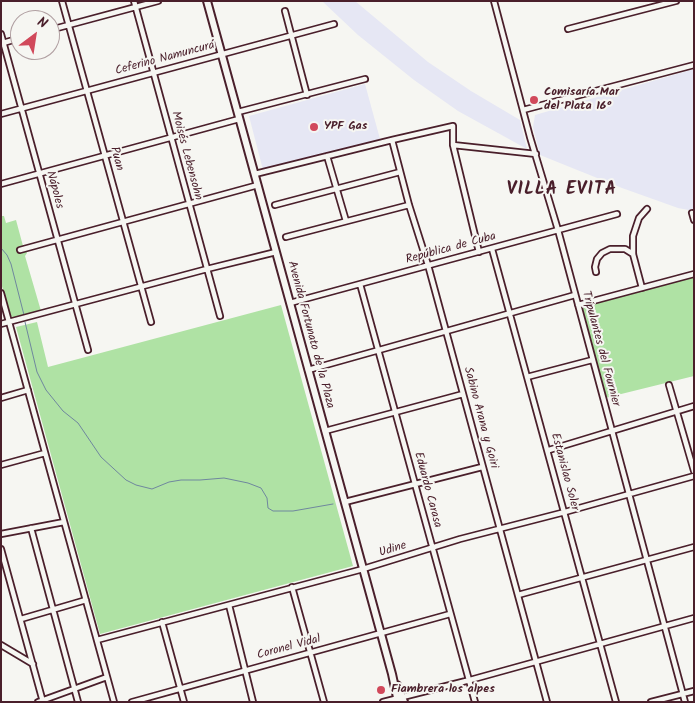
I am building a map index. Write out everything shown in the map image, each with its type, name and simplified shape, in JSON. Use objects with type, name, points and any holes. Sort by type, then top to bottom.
[{"type":"main road","name":"Avenida Fortunato de la Plaza","points":[[207,1],[380,634],[400,700]]},
{"type":"street","name":"Puan","points":[[62,1],[151,322]]},
{"type":"street","name":"Moisés Lebensohn","points":[[134,1],[220,316]]},
{"type":"street","points":[[60,27],[158,1]]},
{"type":"street","name":"Tripulantes del Fournier","points":[[494,1],[558,230],[685,702]]},
{"type":"street","points":[[568,29],[676,1]]},
{"type":"street","points":[[285,11],[307,95]]},
{"type":"street","name":"Ceferino Namuncurá","points":[[1,114],[334,24]]},
{"type":"street","name":"Nápoles","points":[[1,34],[88,350]]},
{"type":"street","points":[[523,110],[694,65]]},
{"type":"street","points":[[1,184],[171,138],[307,95],[365,79]]},
{"type":"street","points":[[255,174],[453,126],[453,145],[480,252]]},
{"type":"street","name":"Sabino Arana y Goiri","points":[[392,140],[547,702]]},
{"type":"street","points":[[453,145],[536,154]]},
{"type":"street","points":[[327,156],[346,221]]},
{"type":"street","points":[[275,205],[400,172]]},
{"type":"street","points":[[20,250],[258,185]]},
{"type":"street","points":[[286,237],[409,205]]},
{"type":"street","points":[[642,288],[633,254],[634,228],[639,218],[647,209]]},
{"type":"street","name":"República de Cuba","points":[[290,303],[617,214]]},
{"type":"street","points":[[692,214],[694,220]]},
{"type":"street","name":"Estanislao Soler","points":[[492,249],[549,450],[616,702]]},
{"type":"street","points":[[596,272],[597,260],[602,253],[610,249],[625,249],[633,254]]},
{"type":"street","points":[[1,324],[276,252]]},
{"type":"street","points":[[578,305],[694,274]]},
{"type":"street","name":"Eduardo Carasa","points":[[360,284],[475,702]]},
{"type":"street","points":[[1,292],[114,702]]},
{"type":"street","points":[[308,370],[575,295]]},
{"type":"street","points":[[527,376],[592,360]]},
{"type":"street","points":[[669,385],[694,470]]},
{"type":"street","points":[[1,398],[28,390]]},
{"type":"street","points":[[325,431],[463,394]]},
{"type":"street","points":[[549,450],[694,406]]},
{"type":"street","points":[[1,465],[45,453]]},
{"type":"street","points":[[344,502],[482,467]]},
{"type":"street","name":"Udine","points":[[96,640],[363,569],[432,548],[694,476]]},
{"type":"street","points":[[1,534],[64,522]]},
{"type":"street","points":[[31,528],[78,702]]},
{"type":"street","points":[[518,595],[694,547]]},
{"type":"street","points":[[1,549],[42,701],[107,677]]},
{"type":"street","points":[[292,587],[324,702]]},
{"type":"street","points":[[21,619],[86,600]]},
{"type":"street","points":[[229,605],[253,702]]},
{"type":"street","name":"Coronel Vidal","points":[[132,702],[450,614]]},
{"type":"street","points":[[383,702],[400,700],[536,660],[694,618]]},
{"type":"street","points":[[162,622],[184,702]]},
{"type":"street","points":[[1,645],[33,664]]},
{"type":"street","points":[[651,702],[694,690]]},
{"type":"shaded area","points":[[322,1],[355,1],[428,62],[471,91],[520,120],[527,149],[458,111],[414,80],[358,35]]},
{"type":"shaded area","points":[[694,69],[694,211],[678,208],[622,188],[540,155],[533,127],[535,115]]},
{"type":"shaded area","name":"YPF Gas","points":[[365,84],[380,139],[263,170],[249,116]]},
{"type":"green space","points":[[1,216],[4,216],[6,223],[16,220],[23,246],[18,248],[19,252],[26,250],[25,256],[41,311],[14,318],[11,316],[1,283]]},
{"type":"green space","points":[[694,276],[694,376],[605,398],[582,306]]},
{"type":"green space","points":[[281,305],[353,566],[100,634],[16,327],[37,322],[48,367]]},
{"type":"waterway","points":[[1,248],[11,264],[24,315]]},
{"type":"waterway","points":[[25,322],[37,372],[46,390],[63,411],[78,423],[101,457],[126,480],[152,489],[169,482],[181,480],[224,478],[248,483],[261,488],[267,498],[268,508],[273,511],[293,511],[333,504]]},
{"type":"place","name":"Comisaría Mar del Plata 16°","points":[[534,100]]},
{"type":"place","name":"YPF Gas","points":[[314,127]]},
{"type":"place","name":"Fiambrera los alpes","points":[[381,690]]},
{"type":"district","name":"VILLA EVITA","points":[[562,191]]}]
